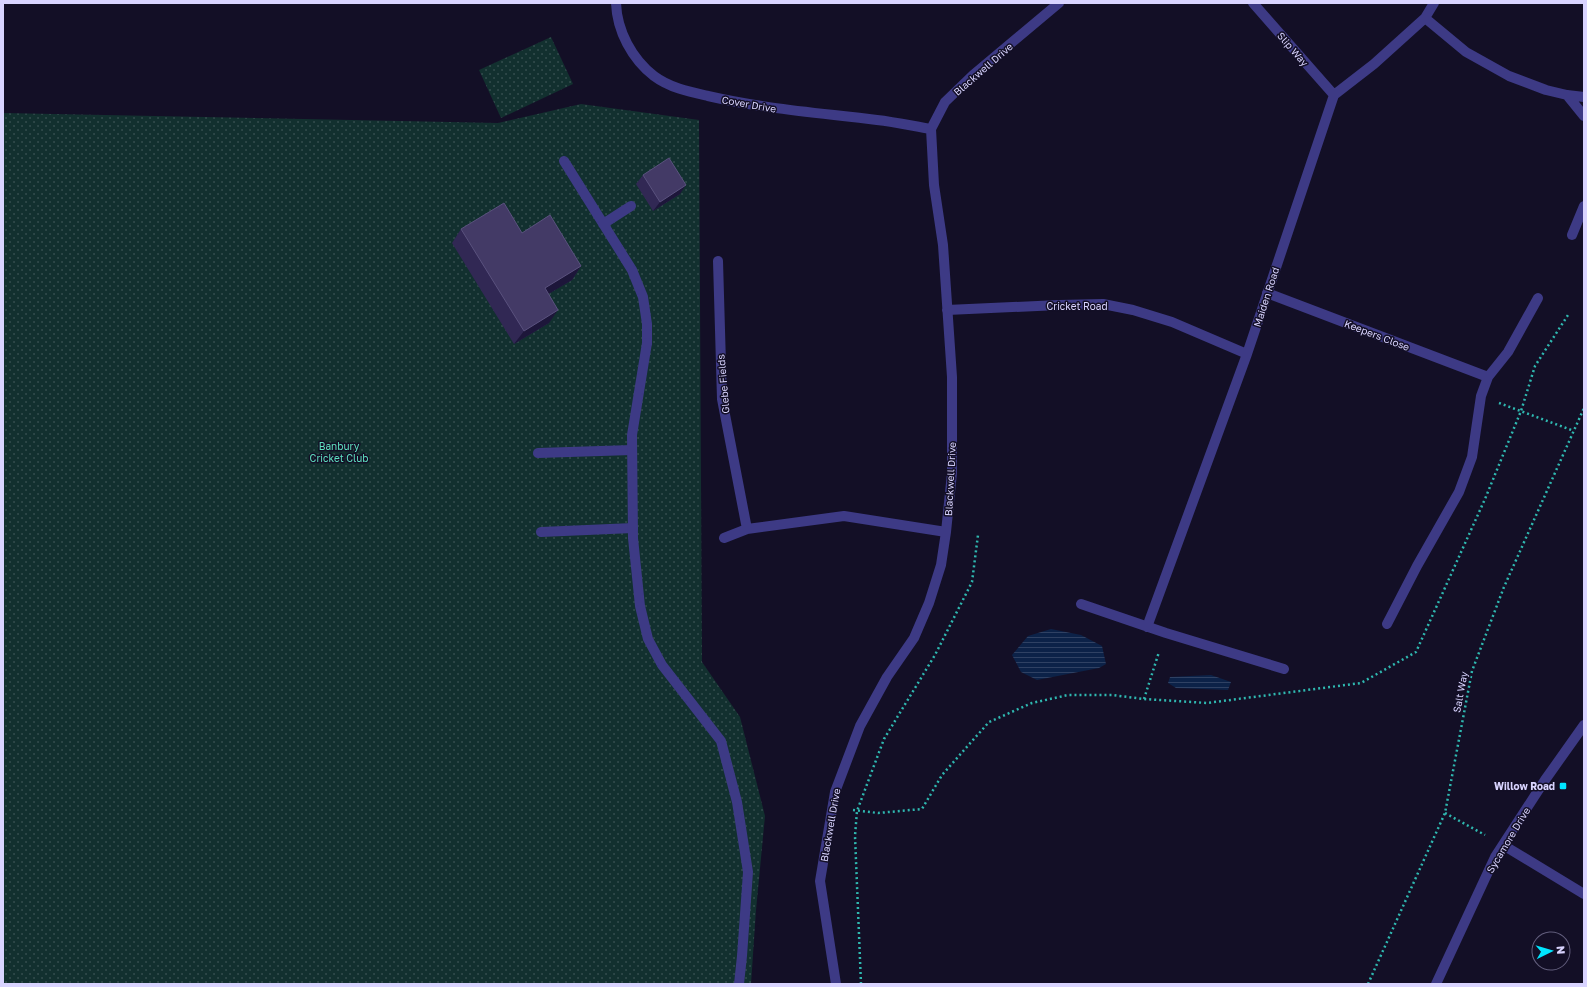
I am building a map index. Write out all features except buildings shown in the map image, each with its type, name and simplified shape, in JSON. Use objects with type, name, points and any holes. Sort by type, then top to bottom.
[{"type":"street","name":"Cover Drive","points":[[616,3],[616,13],[622,35],[638,60],[655,76],[681,90],[723,100],[777,109],[880,120],[931,129]]},
{"type":"street","name":"Blackwell Drive","points":[[836,984],[820,881],[835,792],[860,726],[886,677],[914,638],[929,603],[941,565],[946,532],[952,474],[952,377],[943,245],[934,185],[931,129],[945,102],[973,75],[1059,3]]},
{"type":"street","name":"Slip Way","points":[[1253,3],[1334,95]]},
{"type":"street","points":[[1334,95],[1374,64],[1425,18],[1434,3]]},
{"type":"street","points":[[1425,18],[1466,52],[1509,76],[1546,90],[1584,97]]},
{"type":"street","name":"Maiden Road","points":[[1147,627],[1247,354],[1334,95]]},
{"type":"street","points":[[1567,95],[1584,116]]},
{"type":"street","points":[[564,161],[632,270],[643,297],[647,324],[647,343],[632,435],[633,528],[640,606],[648,639],[662,665],[721,741],[737,802],[748,872],[739,984]]},
{"type":"street","points":[[603,224],[631,206]]},
{"type":"street","points":[[1572,235],[1584,206]]},
{"type":"street","name":"Glebe Fields","points":[[718,262],[722,399],[747,529]]},
{"type":"street","name":"Keepers Close","points":[[1267,293],[1488,376]]},
{"type":"street","points":[[1387,624],[1417,566],[1459,492],[1472,457],[1481,396],[1488,376],[1508,352],[1538,298]]},
{"type":"street","name":"Cricket Road","points":[[947,310],[1058,304],[1103,304],[1133,310],[1172,322],[1247,354]]},
{"type":"street","points":[[538,453],[632,450]]},
{"type":"street","points":[[724,538],[747,529],[844,516],[946,532]]},
{"type":"street","points":[[541,532],[633,528]]},
{"type":"street","points":[[1081,604],[1147,627],[1284,669]]},
{"type":"street","name":"Sycamore Drive","points":[[1436,984],[1495,857],[1545,780],[1584,725]]},
{"type":"street","points":[[1503,845],[1584,894]]},
{"type":"path","points":[[832,808],[878,813],[922,809],[942,775],[989,722],[1032,702],[1068,695],[1112,695],[1144,699],[1207,703],[1361,683],[1416,652],[1485,499],[1521,411],[1535,366],[1568,315]]},
{"type":"path","points":[[1481,396],[1574,431]]},
{"type":"path","name":"Salt Way","points":[[1368,984],[1445,813],[1472,672],[1504,587],[1584,408]]},
{"type":"path","points":[[861,984],[855,836],[857,811],[884,739],[935,655],[972,582],[978,535]]},
{"type":"path","points":[[1144,699],[1166,633]]},
{"type":"path","points":[[1445,813],[1503,845]]},
{"type":"green space","points":[[551,37],[573,84],[501,118],[479,70]]},
{"type":"green space","name":"Banbury Cricket Club","points":[[581,104],[699,120],[702,662],[740,717],[765,816],[751,984],[3,984],[3,113],[498,123]]},
{"type":"water","points":[[1051,629],[1081,635],[1102,646],[1106,664],[1099,668],[1037,680],[1021,672],[1012,655],[1028,636]]},
{"type":"water","points":[[1211,675],[1231,682],[1228,690],[1176,688],[1168,683],[1170,677]]},
{"type":"place","name":"Willow Road","points":[[1563,786]]}]
